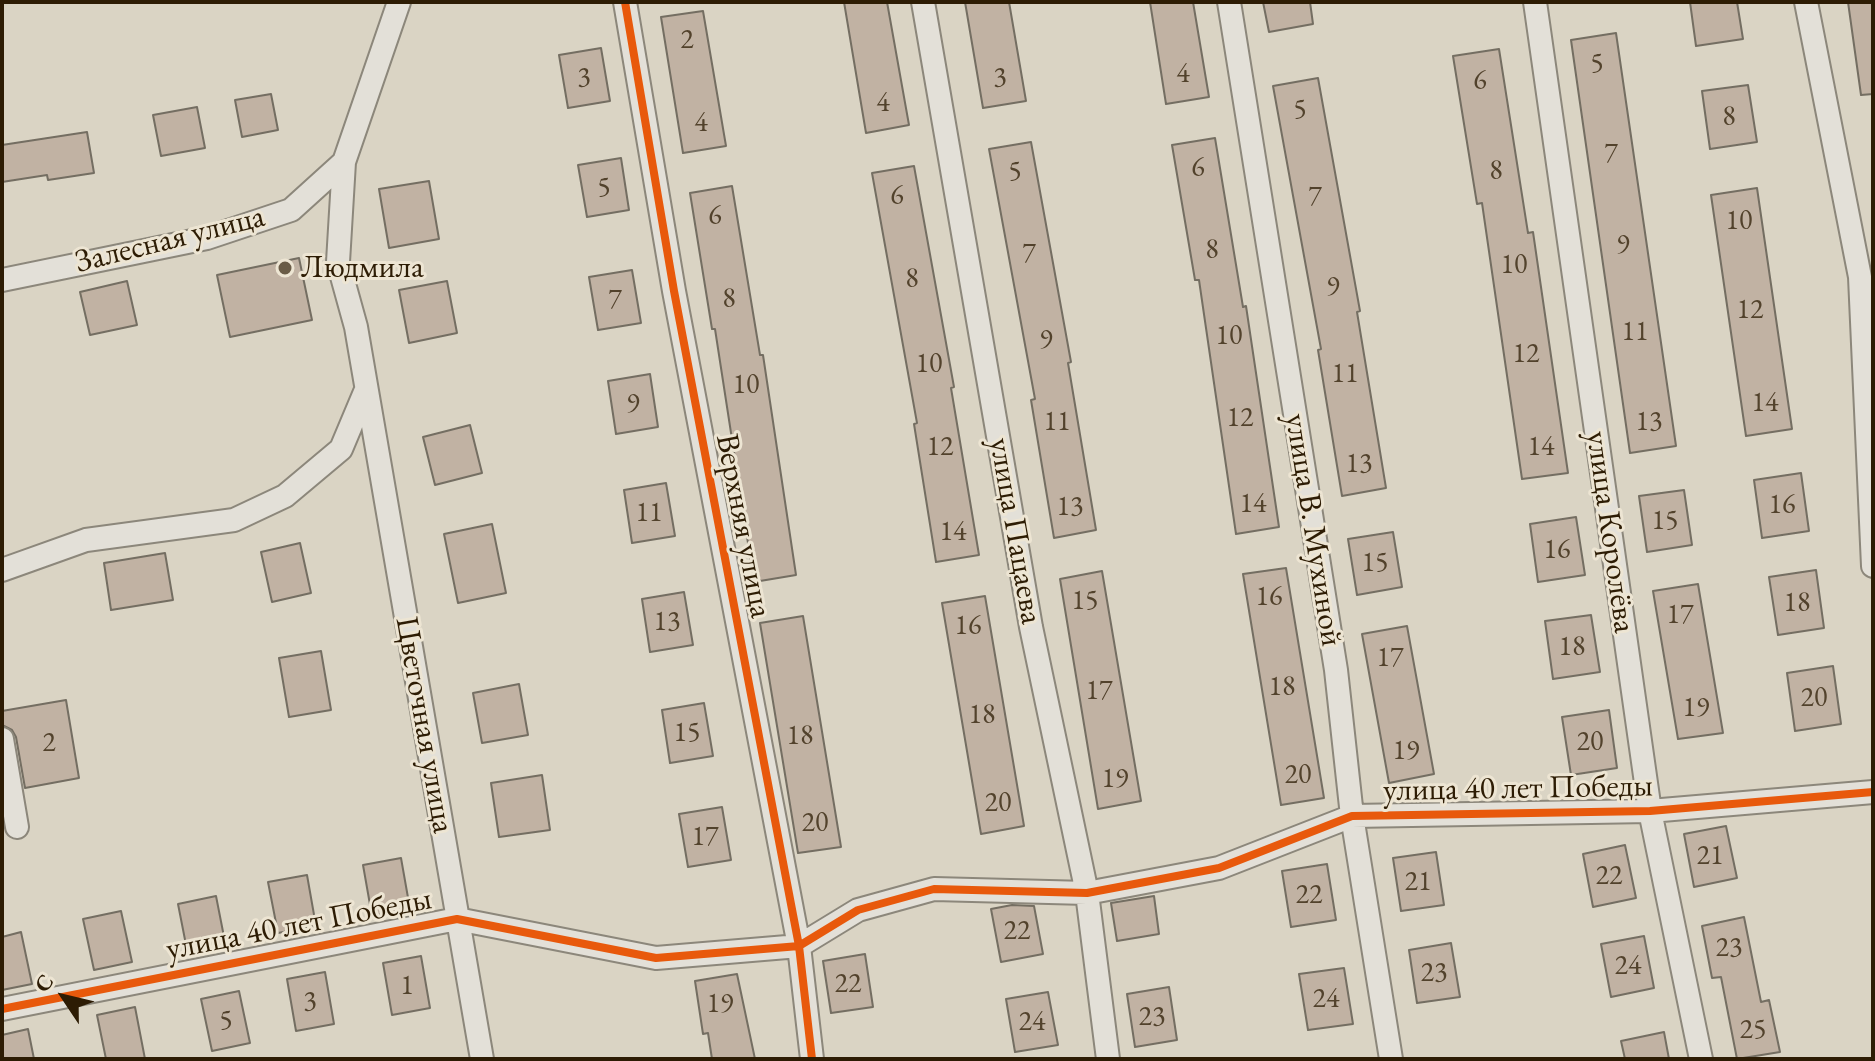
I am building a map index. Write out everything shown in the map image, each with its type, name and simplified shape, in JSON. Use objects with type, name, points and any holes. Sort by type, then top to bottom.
[{"type":"street","name":"Залесная улица","points":[[2,280],[207,238],[291,210],[344,162],[399,2]]},
{"type":"street","name":"Верхняя улица","points":[[625,2],[674,291],[799,946],[812,1059]]},
{"type":"street","name":"улица Пацаева","points":[[923,2],[1031,627],[1087,893],[1108,1059]]},
{"type":"street","name":"улица В. Мухиной","points":[[1229,2],[1336,670],[1352,816],[1391,1059]]},
{"type":"street","name":"улица Королёва","points":[[1535,2],[1650,811],[1701,1059]]},
{"type":"street","points":[[1806,2],[1860,277],[1873,566]]},
{"type":"street","name":"Цветочная улица","points":[[344,162],[338,262],[356,327],[482,1059]]},
{"type":"street","points":[[2,570],[86,540],[234,520],[285,496],[341,449],[365,391]]},
{"type":"street","points":[[2,739],[17,827]]},
{"type":"street","name":"улица 40 лет Победы","points":[[2,1009],[457,919],[656,958],[799,946],[858,910],[934,889],[1087,893],[1219,868],[1352,816],[1650,811],[1873,792]]},
{"type":"building","points":[[844,2],[887,2],[909,125],[866,133]]},
{"type":"building","points":[[965,2],[1009,2],[1026,101],[983,108]]},
{"type":"building","points":[[1150,2],[1193,2],[1209,97],[1166,104]]},
{"type":"building","points":[[1263,2],[1310,2],[1313,24],[1269,32]]},
{"type":"building","points":[[1690,2],[1737,2],[1743,39],[1696,46]]},
{"type":"building","points":[[1848,2],[1873,2],[1873,94],[1861,95]]},
{"type":"building","points":[[703,11],[726,146],[683,153],[661,17]]},
{"type":"building","points":[[1616,33],[1676,446],[1630,453],[1571,40]]},
{"type":"building","points":[[601,48],[610,101],[568,108],[559,55]]},
{"type":"building","points":[[1499,49],[1528,233],[1533,232],[1568,473],[1522,479],[1482,203],[1477,204],[1453,56]]},
{"type":"building","points":[[1318,78],[1360,311],[1357,312],[1386,488],[1342,496],[1318,350],[1321,349],[1273,86]]},
{"type":"building","points":[[1748,85],[1757,142],[1710,149],[1702,91]]},
{"type":"building","points":[[271,94],[278,130],[242,137],[235,100]]},
{"type":"building","points":[[197,107],[205,148],[161,156],[153,115]]},
{"type":"building","points":[[87,132],[94,173],[48,180],[47,175],[2,182],[2,145]]},
{"type":"building","points":[[1215,138],[1243,307],[1246,306],[1279,527],[1236,534],[1199,280],[1195,280],[1172,145]]},
{"type":"building","points":[[1031,142],[1071,362],[1068,363],[1096,530],[1054,538],[1031,400],[1035,399],[989,149]]},
{"type":"building","points":[[621,158],[629,210],[587,217],[578,165]]},
{"type":"building","points":[[914,166],[954,387],[951,388],[979,555],[936,562],[914,424],[917,423],[872,173]]},
{"type":"building","points":[[429,181],[439,239],[389,248],[379,189]]},
{"type":"building","points":[[732,186],[760,355],[763,355],[796,575],[754,582],[715,329],[712,329],[690,193]]},
{"type":"building","points":[[1757,188],[1792,429],[1746,436],[1711,195]]},
{"type":"building","points":[[299,258],[312,320],[230,337],[217,275]]},
{"type":"building","points":[[632,270],[641,323],[598,330],[589,277]]},
{"type":"building","points":[[127,281],[137,325],[90,335],[80,292]]},
{"type":"building","points":[[447,281],[457,333],[409,343],[399,290]]},
{"type":"building","points":[[650,374],[658,427],[616,434],[608,381]]},
{"type":"building","points":[[470,425],[482,473],[435,485],[423,437]]},
{"type":"building","points":[[1801,473],[1809,531],[1762,538],[1754,480]]},
{"type":"building","points":[[666,483],[675,536],[632,543],[624,490]]},
{"type":"building","points":[[1684,490],[1692,545],[1647,552],[1639,496]]},
{"type":"building","points":[[1576,517],[1585,575],[1538,582],[1530,524]]},
{"type":"building","points":[[492,524],[506,593],[458,603],[444,534]]},
{"type":"building","points":[[1393,532],[1402,587],[1357,595],[1348,539]]},
{"type":"building","points":[[300,543],[311,593],[272,602],[261,552]]},
{"type":"building","points":[[165,553],[173,600],[111,610],[104,563]]},
{"type":"building","points":[[1286,568],[1324,798],[1281,805],[1243,574]]},
{"type":"building","points":[[1816,570],[1824,628],[1778,635],[1769,577]]},
{"type":"building","points":[[1102,571],[1141,801],[1098,809],[1060,579]]},
{"type":"building","points":[[1698,584],[1723,733],[1678,739],[1653,591]]},
{"type":"building","points":[[684,592],[693,645],[650,652],[642,599]]},
{"type":"building","points":[[985,596],[1024,826],[981,834],[942,603]]},
{"type":"building","points":[[1591,615],[1600,672],[1553,679],[1545,621]]},
{"type":"building","points":[[803,616],[841,847],[798,853],[760,623]]},
{"type":"building","points":[[1407,626],[1434,774],[1389,783],[1362,634]]},
{"type":"building","points":[[321,651],[331,710],[289,717],[279,658]]},
{"type":"building","points":[[1833,666],[1841,724],[1795,731],[1787,673]]},
{"type":"building","points":[[519,684],[528,735],[482,743],[473,693]]},
{"type":"building","points":[[66,700],[79,778],[25,788],[16,737],[12,730],[2,725],[2,711]]},
{"type":"building","points":[[704,703],[713,756],[670,763],[662,710]]},
{"type":"building","points":[[1609,710],[1617,768],[1571,775],[1562,717]]},
{"type":"building","points":[[542,775],[550,830],[499,837],[491,783]]},
{"type":"building","points":[[722,807],[731,860],[688,867],[679,814]]},
{"type":"building","points":[[1726,826],[1737,878],[1694,887],[1684,834]]},
{"type":"building","points":[[1625,845],[1636,898],[1593,907],[1583,854]]},
{"type":"building","points":[[1436,852],[1444,905],[1401,911],[1393,858]]},
{"type":"building","points":[[401,858],[410,909],[372,916],[363,865]]},
{"type":"building","points":[[1327,864],[1336,920],[1291,927],[1282,871]]},
{"type":"building","points":[[307,875],[316,926],[278,933],[268,882]]},
{"type":"building","points":[[216,896],[226,947],[188,955],[178,904]]},
{"type":"building","points":[[1154,896],[1159,934],[1117,941],[1111,903]]},
{"type":"building","points":[[1012,905],[1034,906],[1043,954],[1001,962],[991,909]]},
{"type":"building","points":[[121,911],[132,962],[94,970],[83,919]]},
{"type":"building","points":[[1744,917],[1761,1002],[1769,1000],[1780,1052],[1737,1059],[1721,977],[1712,978],[1702,926]]},
{"type":"building","points":[[21,932],[32,984],[2,990],[2,937]]},
{"type":"building","points":[[1644,936],[1654,988],[1611,997],[1601,944]]},
{"type":"building","points":[[1451,943],[1460,997],[1417,1003],[1409,950]]},
{"type":"building","points":[[865,954],[873,1007],[831,1013],[823,961]]},
{"type":"building","points":[[421,956],[430,1008],[392,1015],[383,963]]},
{"type":"building","points":[[1344,968],[1353,1024],[1308,1030],[1299,974]]},
{"type":"building","points":[[325,972],[334,1024],[296,1031],[287,979]]},
{"type":"building","points":[[737,974],[755,1059],[712,1059],[708,1033],[703,1034],[695,981]]},
{"type":"building","points":[[1169,987],[1177,1040],[1135,1047],[1127,994]]},
{"type":"building","points":[[239,991],[250,1043],[212,1051],[201,999]]},
{"type":"building","points":[[1048,992],[1058,1045],[1015,1052],[1006,999]]},
{"type":"building","points":[[135,1007],[145,1059],[106,1059],[97,1015]]},
{"type":"building","points":[[28,1029],[34,1059],[2,1059],[2,1035]]},
{"type":"building","points":[[1664,1032],[1669,1059],[1625,1059],[1621,1041]]},
{"type":"cycle path","points":[[625,2],[674,291],[799,946],[812,1059]]},
{"type":"cycle path","points":[[2,1009],[457,919],[656,958],[799,946],[858,910],[934,889],[1087,893],[1219,868],[1352,816],[1650,811],[1873,792]]},
{"type":"place","name":"Людмила","points":[[285,268]]}]
